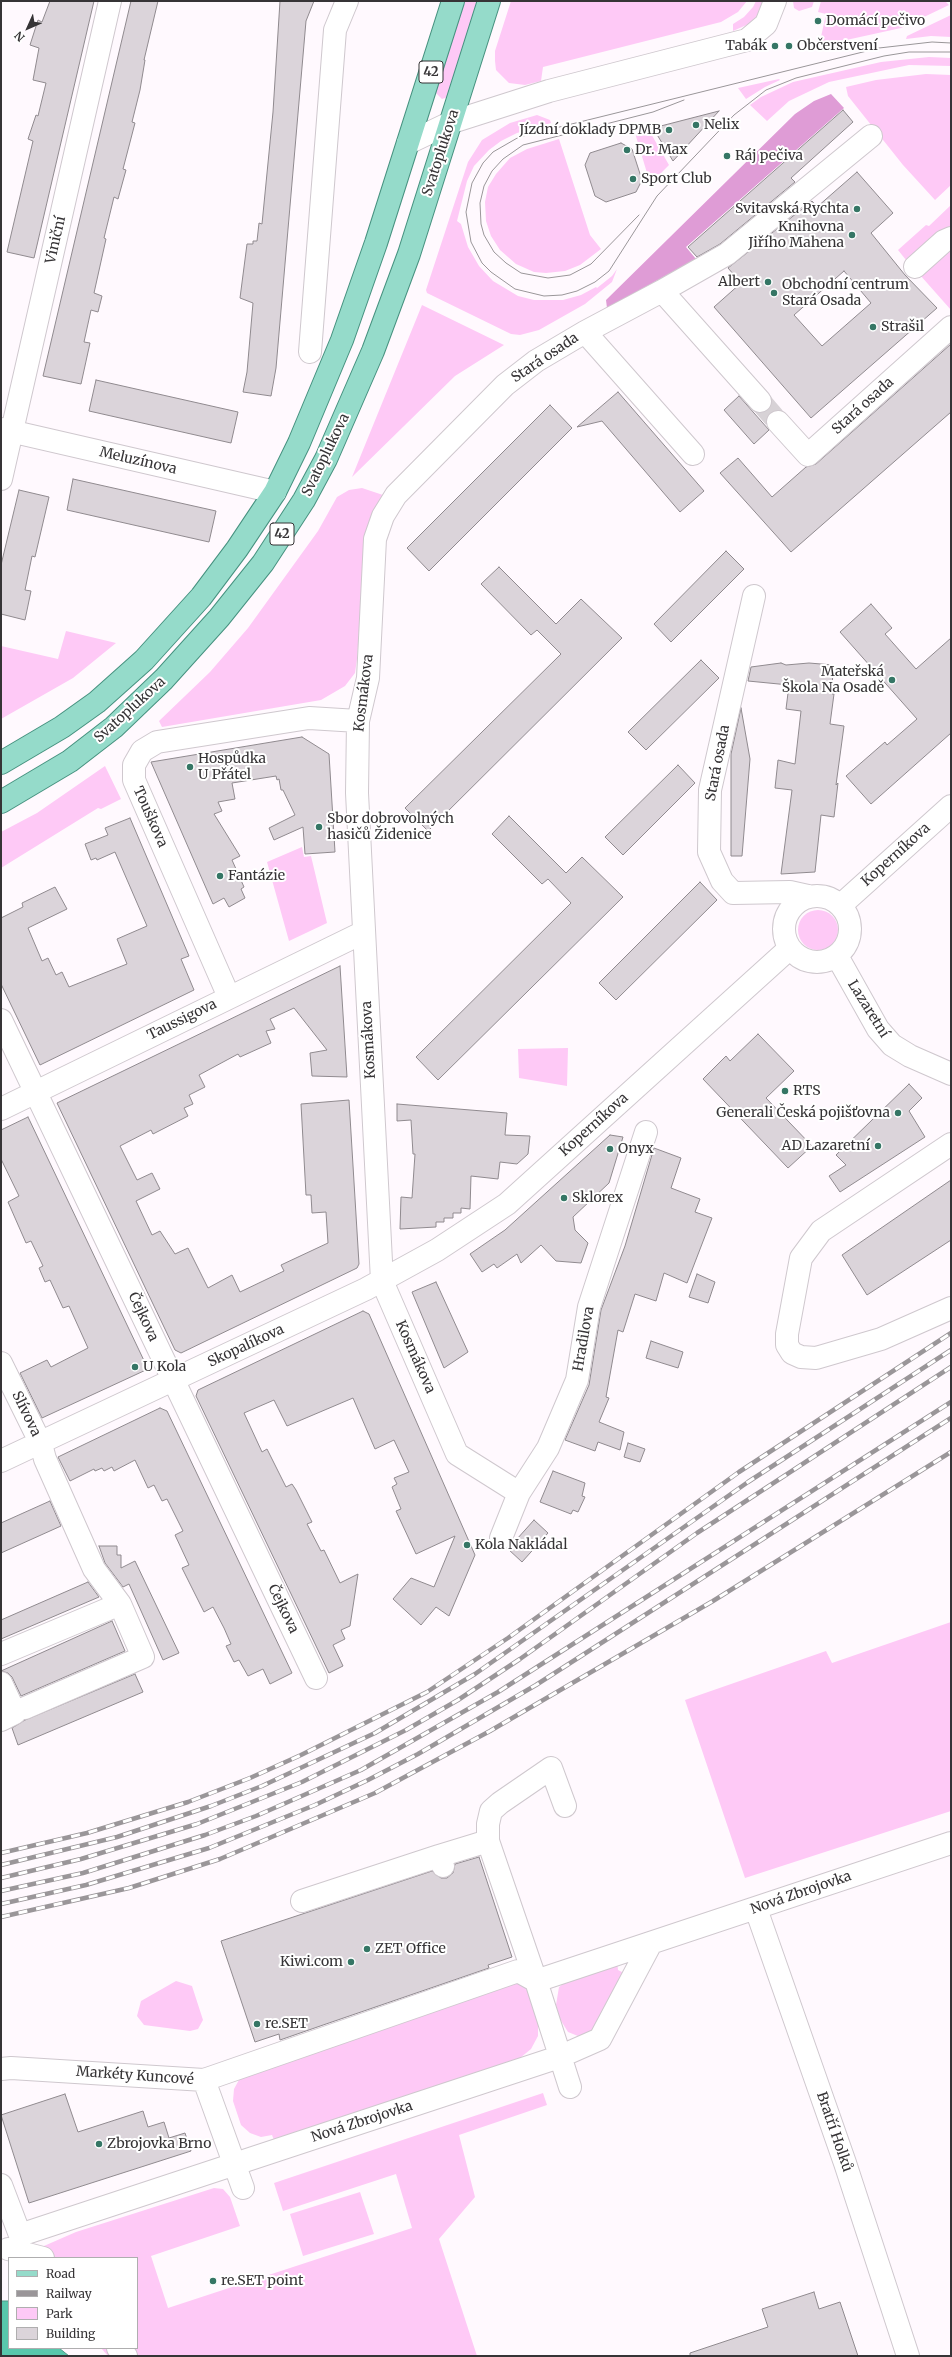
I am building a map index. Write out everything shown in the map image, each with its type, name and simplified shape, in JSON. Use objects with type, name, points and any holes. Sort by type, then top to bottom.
[{"type":"main road","name":"Svatoplukova","points":[[1,763],[62,727],[97,702],[144,660],[201,597],[237,549],[275,492],[299,443],[342,340],[408,143],[453,1]]},
{"type":"main road","name":"Svatoplukova","points":[[1,802],[70,761],[114,727],[164,679],[238,594],[262,563],[304,500],[326,459],[373,351],[409,254],[452,122],[489,1]]},
{"type":"street","name":"Viniční","points":[[1,479],[7,430],[110,1]]},
{"type":"street","points":[[310,352],[335,30],[347,1]]},
{"type":"street","points":[[408,143],[452,122],[548,91],[747,40],[766,24],[775,1]]},
{"type":"street","name":"Stará osada","points":[[375,538],[383,516],[396,495],[505,385],[536,360],[727,254],[871,136]]},
{"type":"street","points":[[915,267],[944,242],[951,238]]},
{"type":"street","points":[[662,291],[760,401]]},
{"type":"street","name":"Stará osada","points":[[778,422],[808,455],[951,327]]},
{"type":"street","name":"Stará osada","points":[[585,332],[693,454]]},
{"type":"street","name":"Meluzínova","points":[[7,430],[275,492]]},
{"type":"street","name":"Kosmákova","points":[[375,538],[368,678],[358,721],[357,793],[382,1281],[457,1454],[519,1493]]},
{"type":"street","name":"Stará osada","points":[[754,596],[710,790],[709,852],[722,881],[733,893],[790,892],[808,896]]},
{"type":"street","name":"Touškova","points":[[230,997],[134,780],[134,765],[142,751],[157,742],[309,718],[358,721]]},
{"type":"street","name":"Koperníkova","points":[[841,905],[951,806]]},
{"type":"street","points":[[767,892],[780,904],[785,919],[785,939],[790,948],[807,960],[817,962],[837,956],[845,947],[850,937],[850,926],[847,914],[841,905],[831,898],[820,895],[808,896],[794,905],[785,919]]},
{"type":"street","name":"Taussigova","points":[[1,1109],[364,932]]},
{"type":"street","name":"Koperníkova","points":[[382,1281],[437,1250],[507,1204],[790,948]]},
{"type":"street","name":"Lazaretní","points":[[837,956],[878,1029],[892,1046],[910,1056],[951,1074]]},
{"type":"street","name":"Čejkova","points":[[1,1020],[316,1678]]},
{"type":"street","name":"Hradilova","points":[[501,1538],[519,1493],[548,1448],[577,1380],[589,1307],[646,1132]]},
{"type":"street","points":[[951,1144],[820,1231],[801,1258],[787,1334],[788,1345],[792,1353],[801,1357],[816,1358],[881,1339],[951,1308]]},
{"type":"street","name":"Skopalíkova","points":[[1,1461],[41,1444],[382,1281]]},
{"type":"street","name":"Slívova","points":[[1,1363],[41,1444],[45,1459],[94,1569],[120,1604],[144,1657],[25,1708]]},
{"type":"street","points":[[1,1654],[120,1604]]},
{"type":"street","points":[[1,1683],[15,1713],[1,1720]]},
{"type":"street","points":[[565,1806],[551,1768],[500,1803],[491,1811],[488,1824],[488,1841],[536,1981],[559,2057],[570,2087]]},
{"type":"street","points":[[302,1901],[441,1861],[488,1841]]},
{"type":"street","name":"Nová Zbrojovka","points":[[536,1981],[951,1843]]},
{"type":"street","name":"Bratří Holků","points":[[756,1909],[845,2163],[908,2356]]},
{"type":"street","name":"Nová Zbrojovka","points":[[7,2240],[559,2057],[600,2039],[651,1943]]},
{"type":"street","points":[[204,2080],[518,1971],[536,1981]]},
{"type":"street","name":"Markéty Kuncové","points":[[1,2069],[11,2068],[204,2080],[236,2164],[243,2188]]},
{"type":"street","points":[[1,2185],[7,2240],[36,2257]]},
{"type":"green space","points":[[463,1],[478,1],[448,97],[442,99],[435,92]]},
{"type":"green space","points":[[511,1],[747,1],[738,12],[721,22],[543,67],[541,81],[525,85],[509,83],[496,70],[495,51]]},
{"type":"green space","points":[[756,1],[766,1],[763,8],[751,23],[733,31],[733,24],[744,17]]},
{"type":"green space","points":[[793,1],[814,1],[812,7],[799,11],[794,8]]},
{"type":"green space","points":[[821,1],[945,1],[949,5],[901,28],[819,46],[826,14],[818,12]]},
{"type":"green space","points":[[951,15],[951,37],[931,36],[906,39],[907,36]]},
{"type":"green space","points":[[929,57],[951,58],[951,66],[909,65],[829,82],[789,101],[767,121],[750,105],[761,97],[793,82],[881,62]]},
{"type":"green space","points":[[926,74],[951,75],[951,185],[935,200],[903,165],[848,96],[846,87],[876,80]]},
{"type":"green space","points":[[780,80],[765,87],[746,99],[738,88]]},
{"type":"green space","points":[[537,115],[550,120],[551,123],[517,133],[501,141],[489,150],[474,166],[467,181],[457,221],[461,224],[468,247],[479,266],[493,281],[518,296],[534,300],[563,300],[581,295],[596,287],[597,288],[612,276],[617,269],[612,282],[585,304],[539,330],[520,335],[511,334],[427,293],[426,290],[468,162],[482,140],[510,123]]},
{"type":"green space","points":[[644,130],[650,132],[669,165],[658,176],[653,177],[647,173],[635,133]]},
{"type":"green space","points":[[559,139],[590,235],[601,249],[580,265],[565,271],[546,273],[534,272],[516,264],[500,250],[491,236],[486,221],[485,202],[488,187],[496,174],[510,158],[527,149]]},
{"type":"green space","points":[[951,205],[951,230],[910,265],[898,250],[926,225],[929,226]]},
{"type":"green space","points":[[951,247],[951,310],[920,275]]},
{"type":"green space","points":[[422,305],[504,345],[455,376],[352,477]]},
{"type":"green space","points":[[362,488],[383,495],[365,544],[357,659],[355,673],[345,686],[321,700],[162,727],[159,721],[210,672],[248,628],[318,531],[337,497],[349,490]]},
{"type":"green space","points":[[66,631],[116,643],[73,678],[1,719],[1,646],[58,659]]},
{"type":"green space","points":[[105,766],[121,799],[101,809],[98,808],[1,868],[1,832],[37,813]]},
{"type":"green space","points":[[302,847],[304,857],[311,856],[327,923],[289,941],[267,862]]},
{"type":"green space","points":[[822,910],[829,913],[835,919],[838,930],[837,938],[829,947],[822,950],[814,950],[807,947],[799,938],[798,926],[801,919],[810,911]]},
{"type":"green space","points":[[568,1048],[567,1086],[519,1078],[518,1049]]},
{"type":"green space","points":[[951,1622],[951,1811],[745,1878],[685,1700],[826,1651],[832,1663]]},
{"type":"green space","points":[[617,1961],[618,1970],[628,1975],[592,2032],[578,2036],[568,2032],[560,2019],[556,2005],[559,1987],[573,1976]]},
{"type":"green space","points":[[523,1977],[538,2025],[538,2036],[531,2049],[520,2058],[274,2140],[272,2135],[261,2137],[250,2133],[241,2125],[233,2101],[234,2089],[240,2078]]},
{"type":"green space","points":[[176,1981],[192,1986],[203,2020],[198,2029],[190,2031],[144,2025],[137,2016],[141,2001]]},
{"type":"green space","points":[[543,2093],[547,2105],[459,2135],[475,2197],[439,2239],[477,2356],[108,2356],[102,2349],[138,2349],[138,2257],[41,2257],[37,2249],[76,2232],[214,2188],[223,2189],[230,2197],[240,2226],[151,2256],[168,2308],[412,2228],[396,2174],[283,2211],[274,2183]]},
{"type":"green space","points":[[360,2192],[374,2234],[303,2256],[290,2214]]},
{"type":"shaded area","points":[[831,94],[844,108],[686,247],[696,259],[607,308],[606,300],[795,114],[814,101]]},
{"type":"shaded area","points":[[1,2301],[8,2301],[8,2349],[60,2349],[69,2356],[1,2356]]},
{"type":"building","points":[[50,1],[94,1],[34,258],[7,252],[33,141],[28,139],[36,115],[38,116],[46,83],[33,80],[39,48],[30,45],[38,20],[42,22]]},
{"type":"building","points":[[131,1],[158,1],[144,60],[140,90],[132,122],[135,123],[123,169],[126,170],[118,199],[114,197],[104,238],[106,239],[94,293],[102,296],[98,312],[91,310],[84,342],[90,343],[81,384],[43,376]]},
{"type":"building","points":[[280,1],[314,1],[306,21],[276,368],[271,396],[243,392],[247,372],[253,303],[240,298],[247,244],[253,244],[253,241],[257,241],[259,223],[262,224],[273,112]]},
{"type":"building","points":[[843,110],[853,122],[791,178],[795,182],[720,244],[697,257],[688,247]]},
{"type":"building","points":[[719,111],[673,161],[653,128]]},
{"type":"building","points":[[621,143],[632,149],[642,180],[636,192],[606,202],[595,196],[585,165],[590,153]]},
{"type":"building","name":"Obchodní centrum Stará Osada","points":[[857,172],[893,213],[871,233],[905,275],[937,308],[811,418],[714,307],[741,283],[728,268],[812,201],[817,207]],"holes":[[[844,271],[871,303],[822,346],[794,315]]]},
{"type":"building","points":[[951,344],[951,412],[791,552],[720,473],[738,458],[772,497],[806,467],[816,464]]},
{"type":"building","points":[[96,380],[238,412],[231,443],[89,411]]},
{"type":"building","points":[[618,392],[704,491],[680,512],[602,421],[577,427]]},
{"type":"building","points":[[739,396],[769,430],[754,444],[724,410]]},
{"type":"building","points":[[550,405],[572,428],[429,571],[407,548]]},
{"type":"building","points":[[73,479],[216,511],[209,542],[67,510]]},
{"type":"building","points":[[19,490],[49,497],[35,557],[32,556],[25,590],[31,591],[25,620],[1,614],[1,565]]},
{"type":"building","points":[[726,551],[744,569],[671,642],[654,624]]},
{"type":"building","points":[[499,567],[556,624],[581,599],[622,638],[428,831],[405,808],[561,654],[537,630],[531,635],[481,584]]},
{"type":"building","points":[[871,604],[892,628],[885,634],[916,669],[951,638],[951,733],[871,804],[846,776],[885,742],[887,745],[917,719],[840,632]]},
{"type":"building","points":[[701,660],[719,678],[646,750],[628,732]]},
{"type":"building","points":[[781,663],[786,665],[809,663],[833,665],[832,694],[834,694],[830,724],[844,726],[836,785],[838,783],[834,817],[821,815],[815,872],[781,874],[792,790],[775,788],[778,760],[795,764],[801,711],[786,709],[789,685],[748,681],[751,667]]},
{"type":"building","points":[[741,708],[750,759],[742,856],[731,856],[731,754]]},
{"type":"building","points":[[302,737],[329,754],[335,852],[305,854],[303,827],[274,840],[269,828],[295,815],[283,790],[281,790],[279,779],[277,780],[276,776],[232,783],[235,799],[218,802],[222,811],[214,814],[240,856],[232,860],[244,887],[241,889],[245,898],[229,907],[224,898],[213,904],[151,762]]},
{"type":"building","points":[[678,765],[695,783],[623,855],[605,837]]},
{"type":"building","points":[[509,816],[566,873],[582,857],[623,897],[438,1080],[416,1057],[571,903],[548,879],[542,884],[492,834]]},
{"type":"building","points":[[130,818],[189,956],[181,959],[194,990],[40,1065],[1,984],[1,918],[23,907],[22,903],[55,887],[67,909],[28,928],[42,961],[48,958],[56,975],[62,972],[69,987],[127,964],[117,939],[147,926],[115,852],[97,860],[96,858],[91,860],[85,844],[108,835],[105,828]]},
{"type":"building","points":[[700,882],[717,900],[616,1000],[599,983]]},
{"type":"building","points":[[340,966],[347,1077],[312,1076],[310,1053],[327,1050],[294,1008],[270,1019],[275,1029],[266,1031],[271,1043],[240,1057],[238,1054],[199,1075],[205,1087],[189,1095],[193,1104],[184,1108],[188,1116],[153,1134],[151,1130],[120,1146],[137,1180],[152,1173],[160,1189],[136,1201],[152,1235],[160,1231],[175,1254],[188,1248],[208,1288],[232,1275],[240,1292],[284,1271],[281,1265],[328,1243],[326,1212],[312,1213],[311,1195],[306,1195],[301,1104],[349,1100],[359,1264],[357,1268],[181,1353],[175,1350],[57,1103]]},
{"type":"building","points":[[758,1034],[794,1071],[766,1098],[812,1146],[788,1168],[703,1079],[726,1056],[730,1061]]},
{"type":"building","name":"AD Lazaretní","points":[[909,1084],[922,1098],[909,1111],[925,1137],[840,1192],[829,1176],[846,1165],[836,1155]]},
{"type":"building","points":[[397,1104],[507,1113],[505,1135],[530,1136],[528,1154],[517,1164],[500,1162],[498,1179],[471,1176],[470,1209],[461,1208],[461,1213],[453,1213],[453,1218],[444,1218],[444,1222],[436,1222],[436,1227],[400,1229],[401,1197],[412,1198],[415,1154],[413,1154],[411,1120],[397,1121]]},
{"type":"building","points":[[28,1117],[148,1369],[42,1418],[20,1373],[47,1360],[51,1367],[88,1348],[69,1306],[63,1308],[50,1280],[45,1282],[39,1268],[43,1266],[31,1241],[26,1243],[8,1202],[19,1196],[1,1159],[1,1130]]},
{"type":"building","points":[[610,1135],[623,1137],[609,1183],[573,1217],[575,1230],[588,1243],[581,1263],[556,1261],[541,1245],[521,1263],[517,1254],[497,1268],[494,1264],[482,1272],[470,1254],[505,1230]]},
{"type":"building","points":[[654,1148],[681,1158],[671,1188],[700,1199],[695,1212],[712,1218],[687,1283],[664,1273],[656,1301],[635,1294],[623,1332],[618,1330],[606,1397],[609,1398],[599,1422],[624,1432],[620,1450],[598,1442],[595,1451],[565,1440],[589,1385],[601,1310],[625,1246]]},
{"type":"building","points":[[951,1180],[951,1240],[867,1295],[842,1255]]},
{"type":"building","points":[[697,1274],[715,1282],[708,1303],[689,1297]]},
{"type":"building","points":[[436,1282],[468,1352],[444,1368],[412,1292]]},
{"type":"building","points":[[363,1311],[369,1314],[475,1555],[449,1616],[436,1607],[421,1625],[393,1599],[411,1578],[434,1587],[455,1536],[416,1554],[396,1511],[401,1509],[392,1487],[397,1484],[394,1478],[409,1472],[394,1440],[375,1449],[353,1398],[287,1426],[274,1400],[244,1413],[262,1452],[267,1449],[286,1487],[292,1484],[296,1490],[312,1522],[307,1524],[321,1551],[324,1550],[340,1583],[358,1574],[350,1626],[341,1630],[345,1639],[333,1645],[343,1666],[329,1673],[196,1396],[198,1390]]},
{"type":"building","points":[[651,1341],[683,1352],[678,1368],[646,1358]]},
{"type":"building","points":[[160,1408],[167,1411],[292,1673],[270,1684],[263,1669],[248,1676],[239,1660],[234,1662],[226,1646],[231,1644],[213,1607],[204,1612],[182,1568],[189,1565],[175,1535],[183,1531],[167,1499],[162,1501],[154,1485],[148,1488],[135,1460],[114,1471],[112,1467],[104,1471],[102,1468],[95,1471],[94,1469],[70,1481],[58,1457]]},
{"type":"building","points":[[628,1443],[645,1449],[640,1462],[624,1457]]},
{"type":"building","points":[[553,1471],[585,1483],[582,1496],[585,1497],[578,1512],[573,1510],[571,1514],[540,1502]]},
{"type":"building","points":[[50,1501],[61,1526],[1,1553],[1,1523]]},
{"type":"building","points":[[534,1520],[548,1533],[522,1562],[508,1549]]},
{"type":"building","points":[[99,1546],[117,1546],[117,1555],[121,1555],[121,1568],[135,1561],[179,1653],[163,1660],[129,1584],[123,1587],[105,1563]]},
{"type":"building","points":[[88,1582],[99,1597],[1,1639],[1,1620]]},
{"type":"building","points":[[112,1621],[125,1651],[21,1696],[12,1677],[8,1673],[1,1671]]},
{"type":"building","points":[[135,1674],[143,1692],[18,1745],[12,1728],[25,1720]]},
{"type":"building","name":"ZET Office","points":[[479,1857],[512,1957],[488,1965],[489,1968],[280,2040],[279,2034],[255,2042],[221,1941],[432,1871],[441,1878],[447,1878],[453,1873],[455,1864]]},
{"type":"building","name":"Zbrojovka Brno","points":[[65,2094],[78,2132],[143,2111],[148,2127],[164,2122],[169,2138],[185,2133],[191,2151],[29,2203],[1,2115]]},
{"type":"building","points":[[814,2292],[819,2309],[840,2302],[858,2356],[690,2356],[690,2353],[768,2327],[762,2309]]},
{"type":"tunnel","points":[[760,401],[778,422]]},
{"type":"tram line","points":[[951,43],[932,42],[879,48],[519,137],[493,152],[483,163],[472,183],[466,212],[471,242],[482,263],[491,272],[515,289],[544,296],[562,295],[577,291],[595,282],[609,271],[657,196],[734,115],[766,90],[796,78],[884,56],[909,52],[951,52]]},
{"type":"tram line","points":[[639,215],[591,264],[570,275],[548,278],[521,273],[506,263],[494,252],[484,235],[481,224],[480,203],[484,186],[492,171],[503,159],[523,145],[653,112],[684,100]]},
{"type":"railway","points":[[1,1853],[87,1833],[188,1802],[250,1778],[301,1755],[427,1692],[508,1638],[739,1472],[951,1333]]},
{"type":"railway","points":[[1,1865],[117,1837],[211,1806],[262,1786],[375,1733],[475,1674],[748,1482],[951,1350]]},
{"type":"railway","points":[[1,1878],[81,1859],[197,1824],[302,1782],[406,1730],[458,1700],[520,1659],[697,1533],[951,1367]]},
{"type":"railway","points":[[1,1891],[83,1873],[205,1835],[256,1816],[361,1770],[498,1692],[951,1402]]},
{"type":"railway","points":[[1,1904],[86,1885],[209,1848],[315,1805],[368,1780],[418,1754],[536,1685],[951,1418]]},
{"type":"railway","points":[[1,1917],[129,1888],[220,1859],[375,1793],[490,1731],[713,1601],[951,1452]]},
{"type":"place","name":"Domácí pečivo","points":[[818,21]]},
{"type":"place","name":"Tabák","points":[[775,46]]},
{"type":"place","name":"Občerstvení","points":[[789,46]]},
{"type":"place","name":"Nelix","points":[[696,125]]},
{"type":"place","name":"Jízdní doklady DPMB","points":[[669,130]]},
{"type":"place","name":"Dr. Max","points":[[627,150]]},
{"type":"place","name":"Ráj pečiva","points":[[727,156]]},
{"type":"place","name":"Sport Club","points":[[633,179]]},
{"type":"place","name":"Svitavská Rychta","points":[[857,209]]},
{"type":"place","name":"Knihovna Jiřího Mahena","points":[[852,235]]},
{"type":"place","name":"Albert","points":[[768,282]]},
{"type":"place","name":"Obchodní centrum Stará Osada","points":[[774,293]]},
{"type":"place","name":"Strašil","points":[[873,327]]},
{"type":"place","name":"Mateřská Škola Na Osadě","points":[[892,680]]},
{"type":"place","name":"Hospůdka U Přátel","points":[[190,767]]},
{"type":"place","name":"Sbor dobrovolných hasičů Židenice","points":[[319,827]]},
{"type":"place","name":"Fantázie","points":[[220,876]]},
{"type":"place","name":"RTS","points":[[785,1091]]},
{"type":"place","name":"Generali Česká pojišťovna","points":[[898,1113]]},
{"type":"place","name":"AD Lazaretní","points":[[878,1146]]},
{"type":"place","name":"Onyx","points":[[610,1149]]},
{"type":"place","name":"Sklorex","points":[[564,1198]]},
{"type":"place","name":"U Kola","points":[[135,1367]]},
{"type":"place","name":"Kola Nakládal","points":[[467,1545]]},
{"type":"place","name":"ZET Office","points":[[367,1949]]},
{"type":"place","name":"Kiwi.com","points":[[351,1962]]},
{"type":"place","name":"re.SET","points":[[257,2024]]},
{"type":"place","name":"Zbrojovka Brno","points":[[99,2144]]},
{"type":"place","name":"re.SET point","points":[[213,2281]]}]
